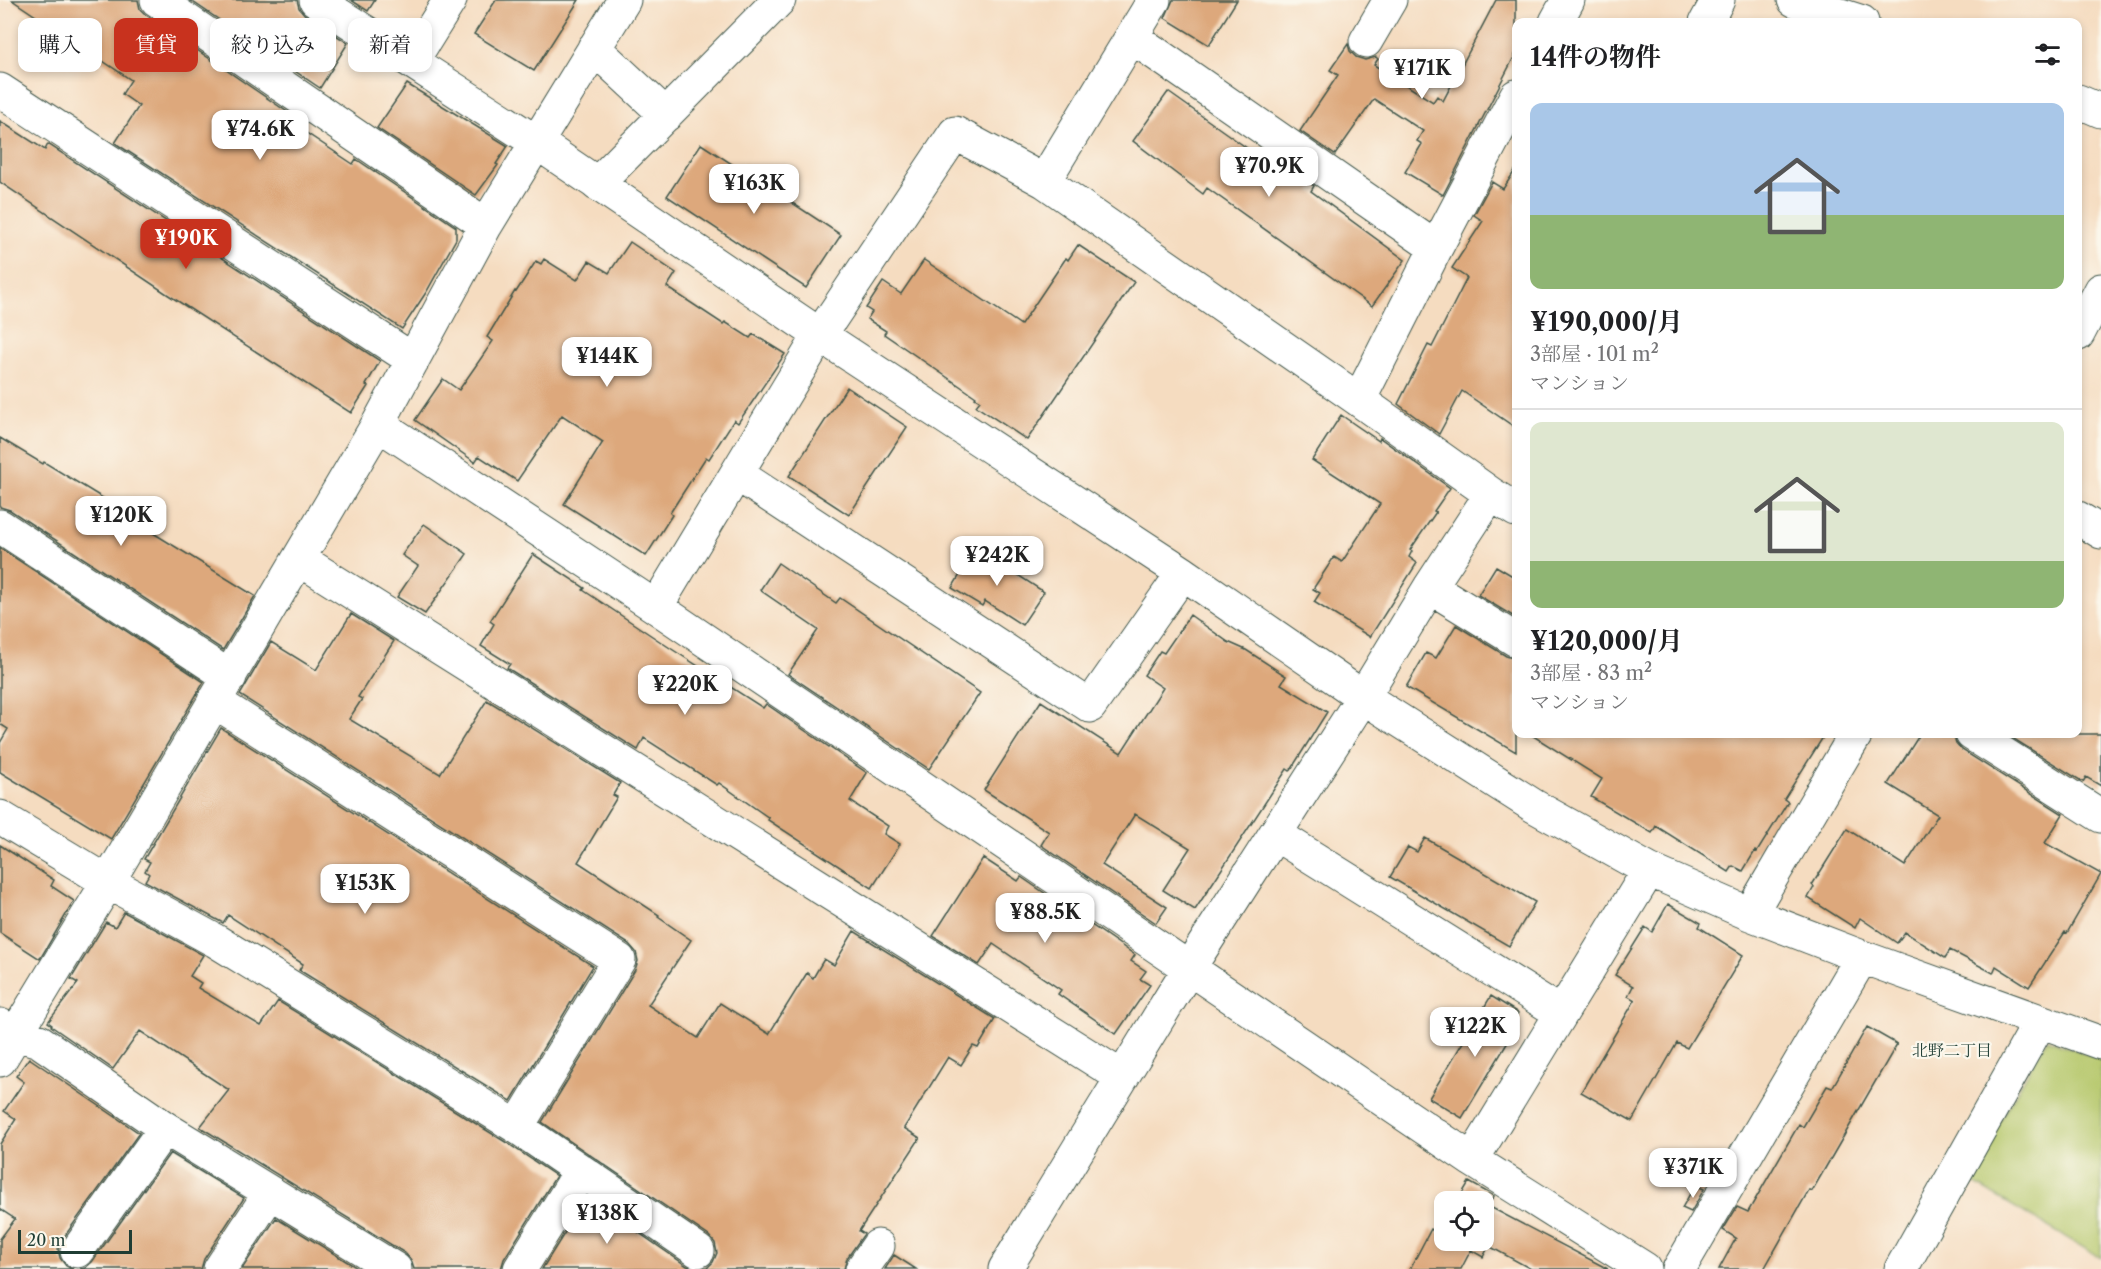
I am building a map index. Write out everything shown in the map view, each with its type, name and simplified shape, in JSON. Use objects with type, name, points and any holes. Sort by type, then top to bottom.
[{"type":"street","points":[[157,0],[486,225]]},
{"type":"street","points":[[316,0],[348,21]]},
{"type":"street","points":[[432,29],[450,0]]},
{"type":"street","points":[[5,1040],[108,882],[378,424],[486,225],[624,0]]},
{"type":"street","points":[[597,184],[779,0]]},
{"type":"street","points":[[1044,181],[1154,0]]},
{"type":"street","points":[[1366,41],[1390,0]]},
{"type":"street","points":[[1558,18],[1568,0]]},
{"type":"street","points":[[1708,18],[1718,0]]},
{"type":"street","points":[[1794,0],[1850,18]]},
{"type":"street","points":[[1132,37],[1436,248]]},
{"type":"street","points":[[594,48],[666,115]]},
{"type":"street","points":[[428,72],[536,142],[820,335],[1183,573],[1363,697],[1534,806],[1649,870],[1750,914],[2101,1043]]},
{"type":"street","points":[[0,90],[413,360]]},
{"type":"street","points":[[2082,103],[2101,111]]},
{"type":"street","points":[[1359,400],[1512,104]]},
{"type":"street","points":[[656,607],[820,335],[955,133],[1044,181],[1504,502],[1430,587],[1363,697],[1189,968],[1005,1269]]},
{"type":"street","points":[[2082,326],[2101,290]]},
{"type":"street","points":[[378,424],[656,607],[1472,1160],[1605,1258],[1645,1269]]},
{"type":"street","points":[[737,474],[1090,706],[1183,573]]},
{"type":"street","points":[[2082,520],[2101,532]]},
{"type":"street","points":[[0,526],[222,689],[619,960],[517,1127]]},
{"type":"street","points":[[299,559],[1122,1077]]},
{"type":"street","points":[[1430,587],[1512,638]]},
{"type":"street","points":[[1750,914],[1854,738]]},
{"type":"street","points":[[1978,738],[2101,816]]},
{"type":"street","points":[[0,817],[108,882],[216,941],[517,1127],[698,1251]]},
{"type":"street","points":[[1275,834],[1562,1013]]},
{"type":"street","points":[[1472,1160],[1649,870]]},
{"type":"street","points":[[1679,1269],[1862,957]]},
{"type":"street","points":[[1901,1269],[2040,1022]]},
{"type":"street","points":[[5,1040],[39,1041],[165,1128],[395,1269]]},
{"type":"street","points":[[77,1251],[165,1128]]},
{"type":"street","points":[[520,1269],[581,1171]]},
{"type":"street","points":[[220,1269],[270,1192]]},
{"type":"green space","points":[[2047,1039],[2101,1059],[2101,1258],[1967,1179]]},
{"type":"building","points":[[12,0],[138,0],[140,9],[150,18],[114,18],[114,69],[102,61],[102,18],[39,18]]},
{"type":"building","points":[[190,0],[297,0],[299,8],[310,18],[217,18]]},
{"type":"building","points":[[351,0],[375,0],[368,11]]},
{"type":"building","points":[[496,0],[579,0],[534,71],[474,34]]},
{"type":"building","points":[[1173,0],[1237,0],[1209,45],[1165,18]]},
{"type":"building","points":[[1496,0],[1516,0],[1516,18],[1512,18],[1512,61],[1443,195],[1405,172],[1422,144],[1417,141],[1423,131],[1374,99],[1335,155],[1300,131],[1338,75],[1330,70],[1348,44],[1350,51],[1356,57],[1365,60],[1376,57],[1378,59],[1374,65],[1433,102],[1437,96],[1443,101]]},
{"type":"building","points":[[336,35],[348,43],[336,62]]},
{"type":"building","points":[[198,51],[210,59],[210,72],[229,72],[299,120],[296,126],[353,164],[356,159],[456,227],[456,239],[427,291],[402,329],[115,143],[139,106],[122,94],[131,80],[119,72],[198,72]]},
{"type":"building","points":[[296,72],[330,72],[320,88]]},
{"type":"building","points":[[407,84],[508,146],[496,164],[498,165],[476,195],[377,128]]},
{"type":"building","points":[[1168,92],[1254,153],[1255,151],[1276,166],[1279,162],[1314,186],[1311,191],[1405,260],[1372,306],[1207,188],[1203,194],[1133,141]]},
{"type":"building","points":[[0,121],[45,150],[48,144],[380,361],[351,413],[0,182]]},
{"type":"building","points":[[701,144],[741,170],[745,164],[772,181],[768,187],[841,235],[806,288],[667,196]]},
{"type":"building","points":[[1512,175],[1512,425],[1462,391],[1439,434],[1398,404],[1428,345],[1432,347],[1467,278],[1452,268],[1483,221],[1474,215],[1492,182],[1503,189]]},
{"type":"building","points":[[630,242],[676,273],[667,287],[723,324],[725,322],[750,338],[753,334],[785,354],[738,423],[734,420],[709,459],[706,457],[646,556],[564,504],[603,442],[562,415],[517,481],[479,456],[475,462],[415,420],[443,379],[459,390],[493,341],[487,337],[536,261],[541,264],[544,259],[577,280],[589,261],[609,273]]},
{"type":"building","points":[[1078,245],[1134,282],[1027,440],[976,406],[980,401],[976,397],[884,334],[886,331],[867,319],[872,312],[866,308],[883,282],[901,294],[924,260],[1021,325],[1066,258],[1068,260]]},
{"type":"building","points":[[847,387],[907,427],[849,515],[789,476]]},
{"type":"building","points":[[1341,415],[1379,441],[1380,438],[1450,488],[1410,550],[1412,551],[1409,557],[1417,563],[1370,637],[1314,602],[1320,593],[1313,589],[1334,557],[1342,562],[1380,504],[1312,460]]},
{"type":"building","points":[[0,438],[119,508],[147,527],[145,528],[255,596],[223,650],[10,510],[0,507]]},
{"type":"building","points":[[424,524],[467,554],[425,614],[397,597],[418,566],[402,555]]},
{"type":"building","points":[[0,548],[204,682],[111,839],[0,772],[0,743],[8,729],[0,724]]},
{"type":"building","points":[[976,548],[1044,592],[1022,625],[985,601],[982,606],[952,588]]},
{"type":"building","points":[[533,554],[667,646],[763,708],[766,704],[867,773],[850,801],[888,826],[884,834],[900,844],[872,888],[768,820],[769,818],[719,783],[717,785],[644,738],[638,750],[507,668],[510,664],[481,646],[494,624],[490,621]]},
{"type":"building","points":[[778,563],[836,603],[840,598],[980,693],[929,769],[788,674],[818,630],[760,590]]},
{"type":"building","points":[[1496,566],[1512,576],[1512,616],[1478,595]]},
{"type":"building","points":[[351,614],[394,641],[358,697],[362,699],[349,719],[440,774],[487,700],[620,783],[613,795],[617,797],[578,862],[659,915],[658,917],[691,940],[648,1005],[698,1038],[720,1003],[769,1034],[807,973],[813,978],[824,959],[834,965],[854,931],[995,1019],[978,1048],[973,1046],[961,1065],[948,1057],[904,1128],[920,1138],[859,1231],[864,1234],[847,1258],[844,1269],[701,1269],[707,1268],[713,1262],[717,1253],[715,1243],[709,1236],[542,1122],[635,970],[638,961],[636,952],[629,944],[240,695],[271,642],[316,670]]},
{"type":"building","points":[[1190,615],[1228,642],[1246,650],[1286,676],[1281,684],[1327,712],[1290,771],[1287,769],[1195,910],[1163,890],[1190,848],[1135,814],[1102,865],[1167,907],[1156,923],[1041,845],[1049,832],[984,790],[1041,701],[1121,753],[1163,688],[1144,675],[1160,651],[1164,653]]},
{"type":"building","points":[[1456,625],[1512,658],[1512,738],[1516,738],[1516,752],[1406,687],[1426,653],[1436,658]]},
{"type":"building","points":[[221,728],[593,966],[511,1101],[299,970],[303,964],[228,915],[223,923],[145,881],[149,874],[145,871],[150,862],[144,859]]},
{"type":"building","points":[[2082,734],[2101,734],[2101,786],[2086,777],[2083,782],[2012,738],[2082,738]]},
{"type":"building","points":[[1536,738],[1822,738],[1784,799],[1788,802],[1743,871],[1733,866],[1729,872],[1656,826],[1652,833],[1591,797],[1602,779]]},
{"type":"building","points":[[1917,738],[1954,738],[1962,750],[2063,814],[2045,843],[2101,874],[2067,933],[2065,932],[2029,987],[1996,966],[1993,973],[1950,950],[1945,958],[1905,932],[1897,943],[1860,918],[1855,928],[1808,898],[1814,887],[1812,885],[1847,829],[1905,866],[1938,815],[1888,784]]},
{"type":"building","points":[[1425,838],[1535,902],[1509,946],[1390,877],[1408,847],[1417,852]]},
{"type":"building","points":[[0,845],[54,880],[51,886],[74,901],[40,959],[0,933]]},
{"type":"building","points":[[983,858],[1018,881],[1021,877],[1135,955],[1131,961],[1146,971],[1140,979],[1150,985],[1116,1034],[1058,994],[1061,990],[993,944],[979,965],[933,936]]},
{"type":"building","points":[[1668,904],[1701,923],[1699,927],[1743,955],[1687,1048],[1677,1043],[1632,1121],[1581,1092],[1635,1000],[1628,996],[1633,986],[1615,975],[1645,927],[1652,932]]},
{"type":"building","points":[[124,912],[203,955],[190,976],[201,983],[198,988],[261,1026],[278,1001],[507,1143],[556,1176],[504,1259],[501,1269],[414,1269],[405,1253],[200,1127],[229,1090],[140,1031],[113,1069],[51,1026],[48,1022],[78,983],[71,979],[106,922],[115,927]]},
{"type":"building","points":[[1491,996],[1518,1013],[1508,1029],[1514,1032],[1462,1118],[1429,1098]]},
{"type":"building","points":[[1867,1027],[1897,1044],[1812,1191],[1809,1190],[1764,1269],[1719,1269],[1736,1238],[1723,1230],[1737,1207],[1748,1212],[1799,1124],[1803,1127],[1827,1086],[1832,1088]]},
{"type":"building","points":[[29,1058],[139,1133],[61,1241],[58,1249],[60,1258],[66,1266],[73,1269],[0,1269],[0,1239],[15,1219],[0,1209],[0,1144],[16,1119],[4,1111],[24,1082],[16,1076]]},
{"type":"building","points":[[170,1153],[244,1198],[204,1259],[201,1269],[80,1269],[92,1262]]},
{"type":"building","points":[[1469,1182],[1485,1191],[1464,1191]]},
{"type":"building","points":[[1695,1185],[1704,1189],[1691,1212],[1682,1208]]},
{"type":"building","points":[[587,1197],[687,1266],[694,1269],[542,1269]]},
{"type":"building","points":[[1494,1209],[1608,1269],[1531,1269],[1494,1249]]},
{"type":"building","points":[[276,1218],[359,1269],[242,1269]]},
{"type":"building","points":[[1431,1229],[1434,1231],[1434,1251],[1470,1251],[1461,1269],[1410,1269]]},
{"type":"building","points":[[1473,1251],[1486,1251],[1483,1257]]},
{"type":"building","points":[[894,1255],[916,1269],[885,1269]]},
{"type":"district","name":"北野二丁目","points":[[1952,1050]]}]
